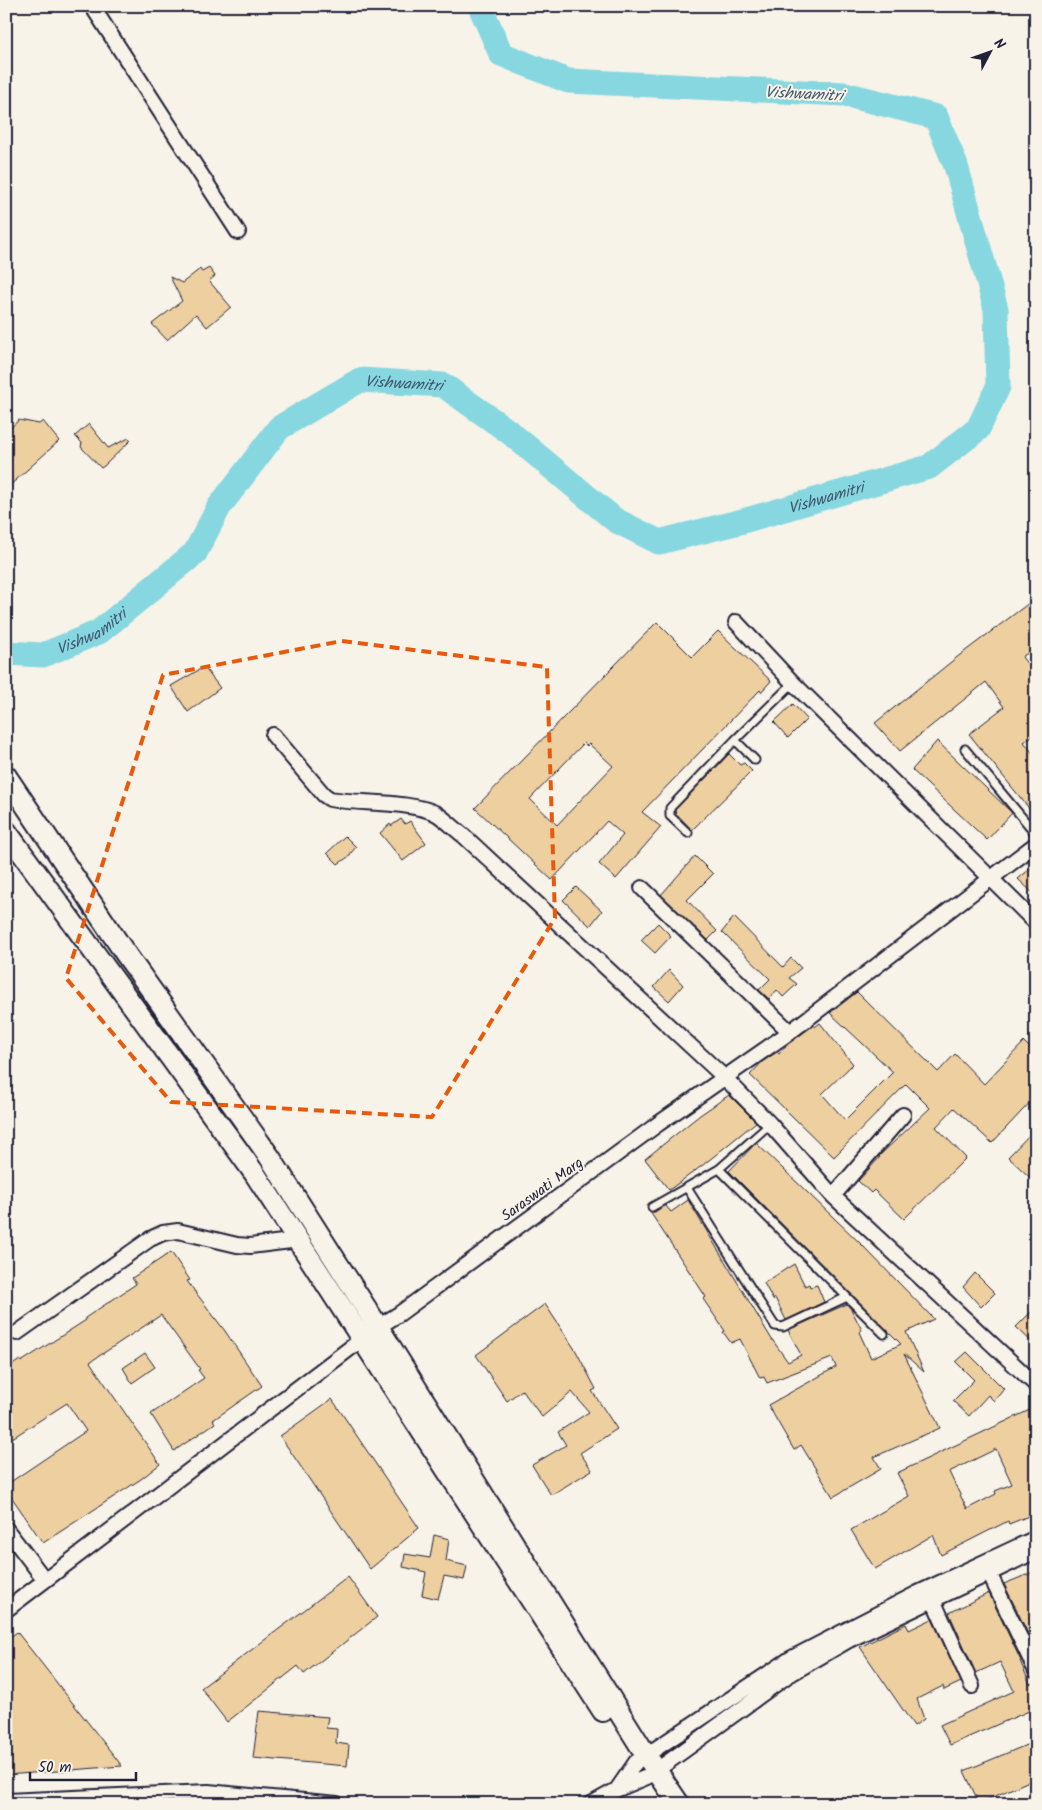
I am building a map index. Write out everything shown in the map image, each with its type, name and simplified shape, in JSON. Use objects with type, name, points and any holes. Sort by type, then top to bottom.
[{"type":"main road","points":[[6,776],[125,953],[269,1156],[378,1326],[647,1766],[665,1804]]},
{"type":"main road","points":[[6,830],[255,1174],[647,1766],[679,1804]]},
{"type":"street","points":[[92,6],[238,232]]},
{"type":"street","points":[[736,622],[793,683],[1036,923]]},
{"type":"street","points":[[273,735],[324,795],[330,799],[401,805],[431,812],[438,815],[464,836],[724,1077],[770,1124],[833,1196],[1036,1386]]},
{"type":"street","name":"Saraswati Marg","points":[[6,1610],[378,1326],[400,1314],[724,1077],[790,1032],[1036,844]]},
{"type":"street","points":[[642,888],[790,1032]]},
{"type":"street","points":[[833,1196],[903,1115]]},
{"type":"street","points":[[17,1333],[150,1239],[163,1233],[178,1230],[237,1245],[250,1246],[299,1240]]},
{"type":"street","points":[[6,1529],[45,1580]]},
{"type":"street","points":[[591,1804],[618,1789],[790,1658],[918,1593],[1036,1538]]},
{"type":"street","points":[[647,1766],[787,1676],[849,1640],[1036,1551]]},
{"type":"street","points":[[988,1573],[1036,1671]]},
{"type":"street","points":[[932,1600],[972,1686]]},
{"type":"street","points":[[6,1801],[208,1792],[337,1804]]},
{"type":"lane","points":[[688,833],[670,816],[670,808],[793,683]]},
{"type":"lane","points":[[735,740],[756,760]]},
{"type":"lane","points":[[965,750],[1036,834]]},
{"type":"lane","points":[[652,1207],[719,1168],[770,1124]]},
{"type":"lane","points":[[719,1168],[884,1334]]},
{"type":"lane","points":[[687,1188],[775,1326],[783,1327],[847,1297]]},
{"type":"highlighted area","points":[[342,641],[547,667],[555,918],[432,1117],[171,1102],[66,978],[163,675]]},
{"type":"building","points":[[209,268],[215,276],[209,281],[231,307],[207,327],[196,314],[167,340],[152,324],[182,301],[170,277],[182,283],[200,269],[202,272]]},
{"type":"building","points":[[19,420],[39,424],[43,421],[59,441],[6,489],[6,432]]},
{"type":"building","points":[[89,424],[108,448],[129,438],[131,440],[101,468],[81,447],[82,443],[75,436]]},
{"type":"building","points":[[1029,603],[1036,612],[1036,647],[1022,657],[1036,675],[1036,733],[1024,742],[1036,757],[1036,817],[969,734],[1004,707],[986,682],[900,751],[875,723]]},
{"type":"building","points":[[657,622],[692,657],[718,631],[771,681],[761,692],[760,690],[642,812],[661,827],[616,879],[599,864],[623,835],[607,821],[552,880],[475,808]],"holes":[[[584,743],[587,746],[589,744],[613,766],[557,825],[530,799]]]},
{"type":"building","points":[[204,667],[220,688],[188,712],[171,686]]},
{"type":"building","points":[[793,704],[807,719],[788,738],[774,722]]},
{"type":"building","points":[[937,741],[1012,813],[987,840],[912,770]]},
{"type":"building","points":[[729,754],[740,765],[744,763],[752,771],[692,830],[675,810]]},
{"type":"building","points":[[401,819],[405,824],[410,821],[426,843],[403,861],[380,833],[390,824],[391,826]]},
{"type":"building","points":[[345,836],[356,847],[351,855],[338,864],[327,853]]},
{"type":"building","points":[[695,856],[713,874],[687,900],[717,931],[708,940],[661,895]]},
{"type":"building","points":[[1036,864],[1036,896],[1018,879]]},
{"type":"building","points":[[576,887],[602,911],[590,926],[563,900]]},
{"type":"building","points":[[734,917],[783,967],[791,958],[801,968],[789,978],[797,984],[783,997],[777,990],[769,999],[759,990],[770,979],[722,932]]},
{"type":"building","points":[[658,923],[671,936],[655,953],[641,940]]},
{"type":"building","points":[[669,970],[683,985],[669,1001],[654,987]]},
{"type":"building","points":[[857,992],[938,1072],[955,1054],[984,1084],[1024,1042],[1036,1054],[1036,1096],[992,1143],[954,1108],[936,1127],[966,1158],[904,1219],[874,1190],[871,1193],[858,1181],[879,1156],[930,1108],[906,1084],[834,1157],[750,1075],[763,1061],[777,1052],[779,1054],[789,1043],[814,1025],[815,1027],[820,1023],[853,1064],[822,1094],[845,1120],[893,1072],[830,1013]]},
{"type":"building","points":[[729,1095],[756,1122],[669,1190],[645,1159],[700,1115]]},
{"type":"building","points":[[1036,1128],[1036,1183],[1008,1157]]},
{"type":"building","points":[[756,1143],[861,1244],[934,1319],[906,1332],[924,1372],[904,1354],[940,1428],[874,1457],[881,1469],[833,1497],[801,1445],[794,1450],[768,1405],[836,1367],[832,1358],[767,1383],[764,1377],[760,1378],[740,1339],[731,1343],[723,1332],[725,1331],[703,1299],[706,1297],[650,1212],[655,1212],[665,1205],[671,1212],[688,1200],[771,1338],[788,1362],[801,1355],[788,1330],[847,1304],[862,1330],[859,1332],[871,1358],[901,1344],[729,1171]]},
{"type":"building","points":[[171,1252],[190,1280],[187,1281],[225,1331],[262,1386],[213,1420],[215,1423],[174,1451],[151,1414],[204,1378],[198,1370],[200,1369],[161,1315],[90,1362],[160,1464],[141,1479],[43,1543],[6,1489],[6,1485],[86,1431],[67,1403],[6,1442],[6,1369],[20,1360],[21,1362],[86,1320],[85,1318],[136,1284],[132,1278]]},
{"type":"building","points":[[794,1264],[805,1286],[809,1284],[810,1287],[817,1285],[824,1302],[786,1320],[775,1298],[773,1300],[764,1283]]},
{"type":"building","points":[[975,1273],[995,1293],[981,1307],[963,1287]]},
{"type":"building","points":[[545,1304],[576,1351],[596,1389],[592,1391],[617,1429],[580,1453],[592,1470],[551,1495],[532,1465],[566,1445],[558,1432],[589,1412],[572,1392],[542,1417],[522,1390],[507,1401],[476,1355]]},
{"type":"building","points":[[1036,1307],[1036,1346],[1016,1327]]},
{"type":"building","points":[[967,1352],[1004,1389],[994,1401],[988,1395],[969,1416],[953,1401],[974,1380],[956,1362]]},
{"type":"building","points":[[145,1353],[155,1367],[132,1383],[123,1368]]},
{"type":"building","points":[[332,1399],[419,1528],[370,1569],[280,1436]]},
{"type":"building","points":[[1036,1407],[1036,1513],[1009,1524],[1008,1521],[941,1555],[933,1535],[875,1569],[851,1530],[909,1496],[897,1473]],"holes":[[[996,1449],[1012,1484],[995,1491],[996,1494],[967,1509],[949,1472]]]},
{"type":"building","points":[[434,1535],[449,1539],[446,1561],[467,1566],[464,1580],[444,1576],[438,1599],[422,1595],[426,1572],[403,1567],[405,1554],[430,1558]]},
{"type":"building","points":[[1036,1571],[1036,1650],[1004,1584]]},
{"type":"building","points":[[348,1577],[377,1617],[304,1674],[298,1666],[227,1722],[201,1688]]},
{"type":"building","points":[[989,1593],[1030,1684],[1036,1681],[1036,1708],[950,1745],[940,1725],[1014,1691],[1000,1662],[976,1673],[949,1613]]},
{"type":"building","points":[[932,1619],[961,1682],[944,1690],[943,1686],[917,1699],[924,1719],[914,1726],[860,1647],[906,1624],[909,1630]]},
{"type":"building","points":[[17,1632],[122,1766],[6,1775],[6,1640]]},
{"type":"building","points":[[259,1711],[328,1717],[326,1728],[337,1729],[336,1743],[349,1745],[347,1766],[253,1758]]},
{"type":"building","points":[[1036,1741],[1036,1778],[979,1803],[964,1771]]},
{"type":"waterway","name":"Vishwamitri","points":[[6,653],[43,655],[99,632],[195,553],[219,507],[279,428],[360,380],[443,385],[508,431],[615,520],[659,542],[743,521],[929,467],[978,429],[998,387],[996,309],[956,166],[936,117],[844,94],[568,81],[501,54],[480,6]]}]
